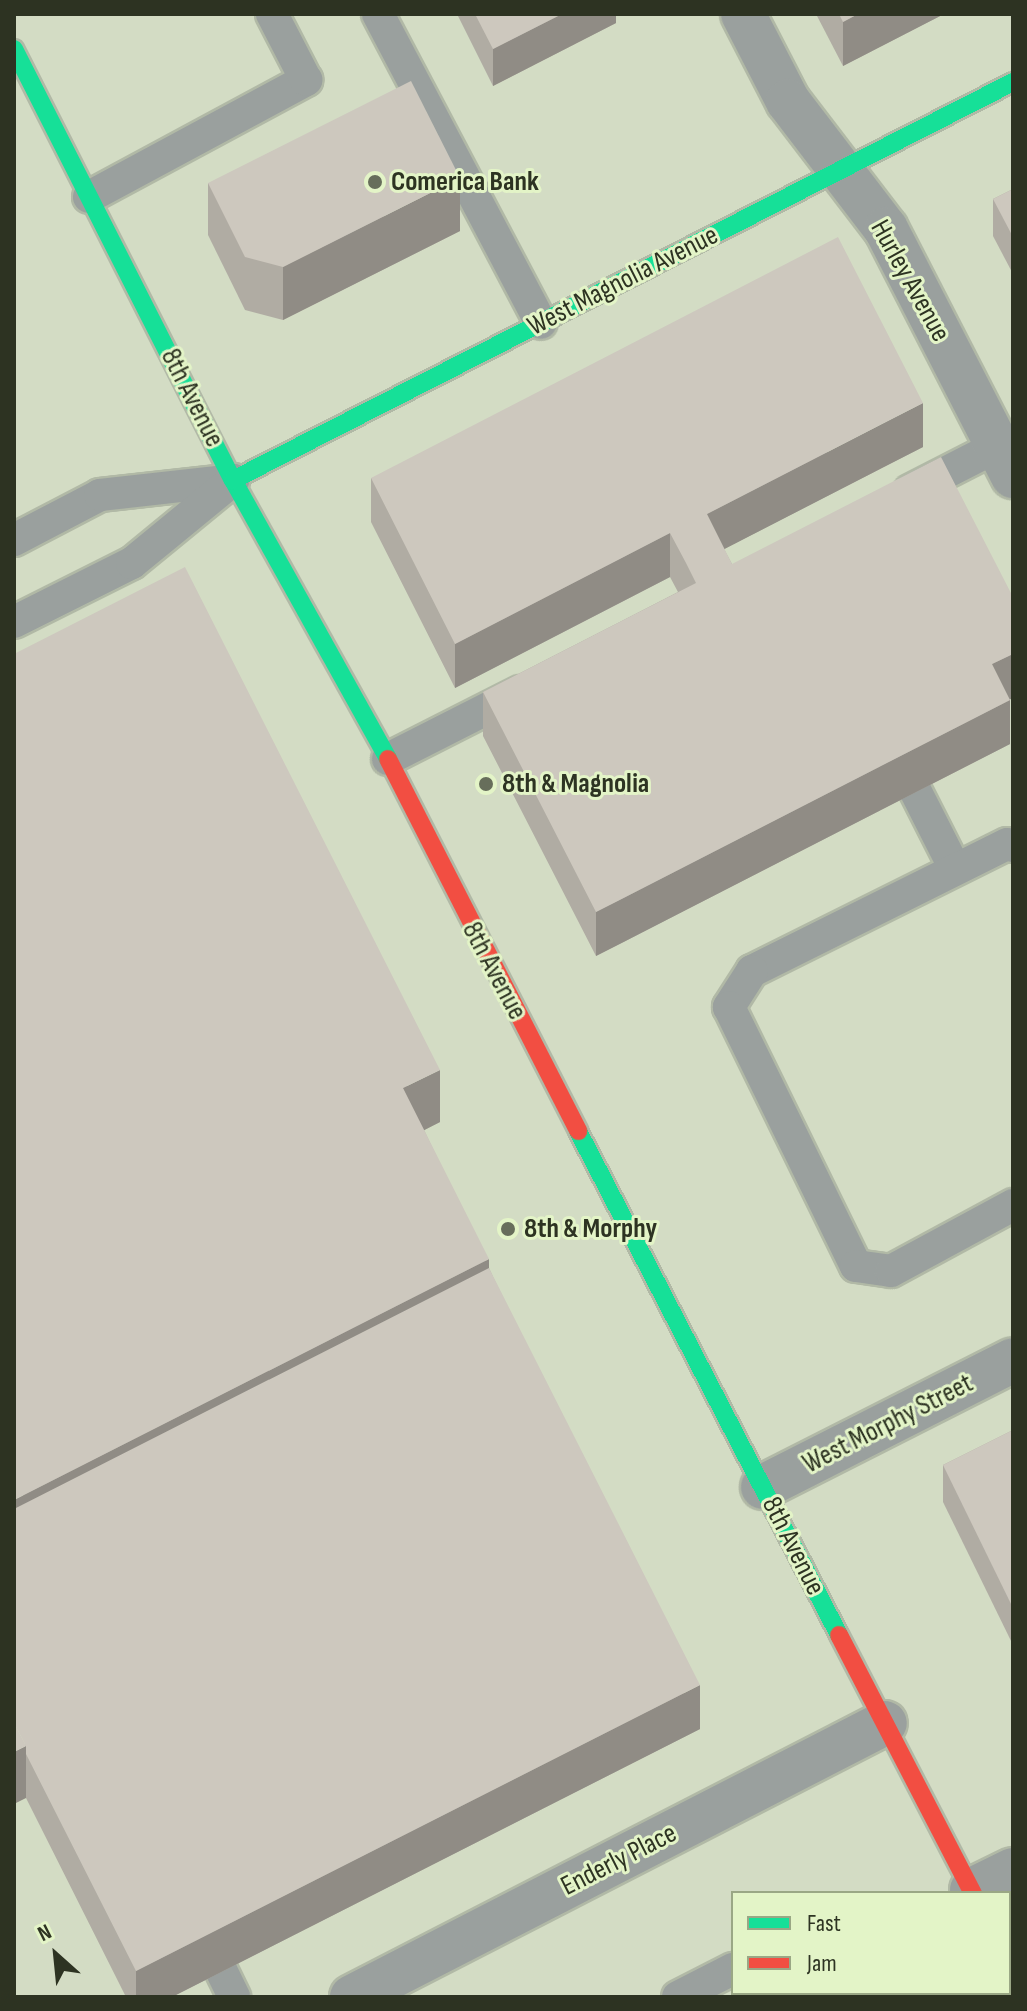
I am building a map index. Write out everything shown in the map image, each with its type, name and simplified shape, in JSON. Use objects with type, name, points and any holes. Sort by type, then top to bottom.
[{"type":"main road","name":"8th Avenue","points":[[14,49],[233,480],[388,759],[452,889],[972,1891]]},
{"type":"main road","name":"West Magnolia Avenue","points":[[233,480],[1013,82]]},
{"type":"street","name":"Hurley Avenue","points":[[743,14],[788,101],[886,229],[1005,461]]},
{"type":"street","name":"West Morphy Street","points":[[763,1487],[1013,1360]]},
{"type":"street","name":"Enderly Place","points":[[352,1997],[885,1723]]},
{"type":"street","points":[[972,1891],[1013,1870]]},
{"type":"lane","points":[[89,197],[306,80],[272,14]]},
{"type":"lane","points":[[378,14],[541,323]]},
{"type":"lane","points":[[897,506],[1005,461]]},
{"type":"lane","points":[[14,540],[100,495],[233,480]]},
{"type":"lane","points":[[14,622],[132,563],[233,480]]},
{"type":"lane","points":[[388,759],[544,679]]},
{"type":"lane","points":[[916,792],[955,869]]},
{"type":"lane","points":[[1013,846],[1007,844],[752,971],[729,1007],[856,1266],[891,1271],[1013,1205]]},
{"type":"lane","points":[[678,1997],[731,1970]]},
{"type":"building","points":[[475,14],[562,14],[493,49]]},
{"type":"building","points":[[839,14],[858,14],[843,22]]},
{"type":"building","points":[[411,81],[460,178],[283,267],[245,257],[208,183]]},
{"type":"building","points":[[1013,189],[1013,237],[993,199]]},
{"type":"building","points":[[838,237],[923,403],[707,514],[732,564],[941,457],[1013,597],[1013,654],[992,664],[1010,700],[596,912],[483,692],[696,583],[686,563],[670,533],[455,644],[371,478]]},
{"type":"building","points":[[185,567],[440,1070],[403,1088],[489,1259],[14,1500],[14,654]]},
{"type":"building","points":[[489,1268],[700,1685],[136,1971],[26,1754],[26,1746],[14,1723],[14,1509]]},
{"type":"building","points":[[1013,1430],[1013,1608],[943,1465]]},
{"type":"building","points":[[14,1723],[26,1746],[14,1752]]},
{"type":"traffic: fast","points":[[14,49],[233,480],[388,759]]},
{"type":"traffic: fast","points":[[233,480],[1013,82]]},
{"type":"traffic: fast","points":[[578,1131],[839,1635]]},
{"type":"traffic: fast","points":[[1011,1966],[1013,1970]]},
{"type":"traffic: jam","points":[[388,759],[578,1131]]},
{"type":"traffic: jam","points":[[839,1635],[972,1891]]},
{"type":"place","name":"Comerica Bank","points":[[375,182]]},
{"type":"place","name":"8th & Magnolia","points":[[486,784]]},
{"type":"place","name":"8th & Morphy","points":[[508,1229]]}]
